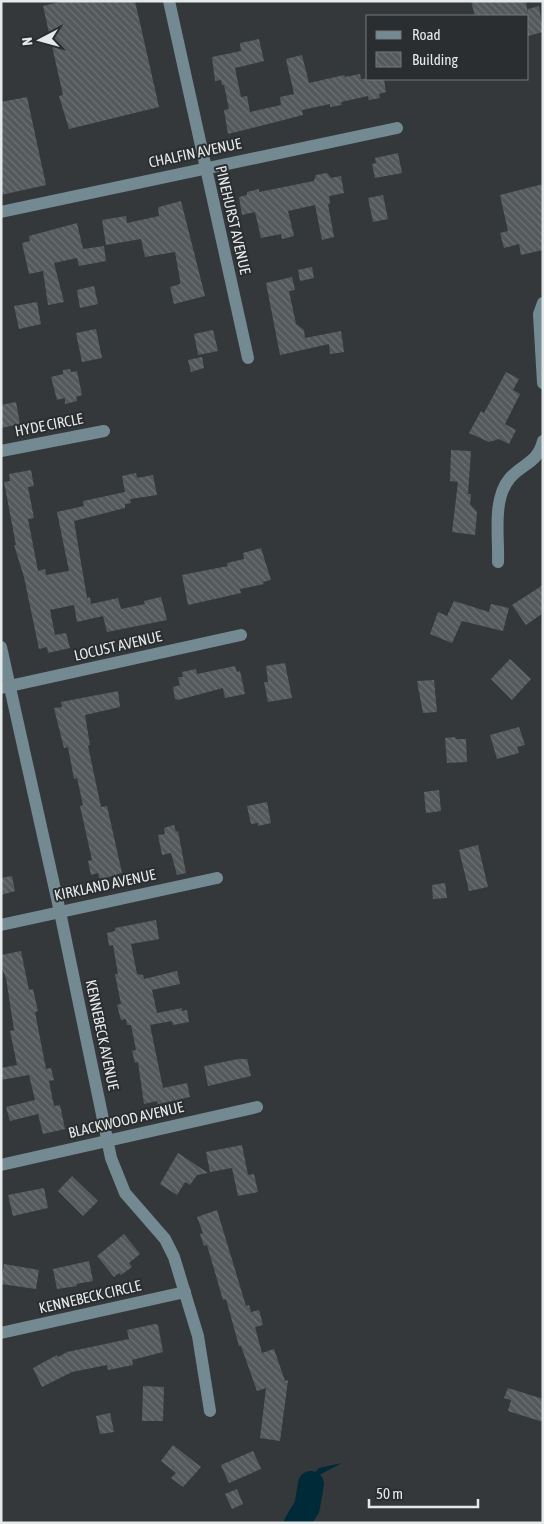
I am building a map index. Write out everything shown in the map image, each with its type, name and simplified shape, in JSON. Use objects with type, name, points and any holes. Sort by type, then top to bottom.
[{"type":"street","name":"PINEHURST AVENUE","points":[[169,1],[248,358]]},
{"type":"street","name":"CHALFIN AVENUE","points":[[1,212],[397,128]]},
{"type":"street","points":[[543,303],[539,314],[543,383]]},
{"type":"street","name":"HYDE CIRCLE","points":[[1,451],[104,431]]},
{"type":"street","points":[[498,562],[499,501],[503,490],[509,479],[535,457],[543,441]]},
{"type":"street","name":"LOCUST AVENUE","points":[[6,687],[241,634]]},
{"type":"street","name":"KENNEBECK AVENUE","points":[[1,647],[6,687],[60,912],[116,1174],[125,1193],[165,1239],[174,1257],[200,1345],[210,1412]]},
{"type":"street","name":"KIRKLAND AVENUE","points":[[1,925],[217,878]]},
{"type":"street","name":"BLACKWOOD AVENUE","points":[[1,1165],[257,1107]]},
{"type":"street","name":"KENNEBECK CIRCLE","points":[[1,1333],[185,1292]]},
{"type":"water","points":[[342,1463],[321,1474],[316,1479],[298,1523],[289,1523],[311,1476],[319,1468]]},
{"type":"building","points":[[64,1],[135,1],[159,107],[69,129],[59,96],[63,95],[43,6]]},
{"type":"building","points":[[471,1],[526,1],[528,13],[528,9],[539,6],[543,32],[529,36],[529,15],[475,15]]},
{"type":"building","points":[[259,39],[264,61],[235,68],[241,97],[247,96],[250,112],[281,105],[280,97],[294,94],[286,59],[302,55],[309,83],[344,75],[345,77],[360,74],[361,79],[384,80],[386,92],[379,94],[380,98],[369,100],[368,96],[341,102],[342,105],[330,107],[330,104],[302,110],[303,115],[228,134],[224,110],[229,109],[224,85],[222,85],[221,80],[215,81],[212,57],[241,51],[240,43]]},
{"type":"building","points":[[27,97],[46,185],[1,195],[1,102]]},
{"type":"building","points":[[398,153],[402,173],[375,178],[372,164],[376,163],[375,158]]},
{"type":"building","points":[[327,173],[331,178],[341,176],[344,193],[329,196],[330,204],[328,204],[334,237],[322,240],[315,205],[288,211],[294,236],[282,239],[281,234],[261,238],[255,212],[242,215],[239,197],[247,195],[247,192],[259,189],[259,192],[314,181],[316,175]]},
{"type":"building","points":[[543,184],[543,250],[521,255],[519,244],[504,248],[500,233],[508,231],[500,195]]},
{"type":"building","points":[[383,195],[388,219],[373,222],[368,198]]},
{"type":"building","points":[[181,201],[205,296],[174,304],[170,287],[180,284],[175,252],[145,257],[141,239],[106,245],[102,220],[126,216],[127,223],[159,216],[159,207]]},
{"type":"building","points":[[77,223],[83,249],[104,246],[106,261],[79,266],[77,258],[54,263],[64,302],[48,305],[43,271],[29,274],[22,243],[30,241],[29,236]]},
{"type":"building","points":[[312,267],[314,278],[300,281],[298,270]]},
{"type":"building","points":[[292,277],[295,290],[289,291],[296,324],[304,330],[305,338],[341,331],[344,352],[330,354],[329,344],[280,355],[266,283]]},
{"type":"building","points":[[94,286],[98,304],[80,308],[77,290]]},
{"type":"building","points":[[37,302],[41,324],[19,329],[14,306]]},
{"type":"building","points":[[96,329],[102,358],[82,362],[76,333]]},
{"type":"building","points":[[213,330],[218,351],[198,355],[194,334]]},
{"type":"building","points":[[202,357],[204,368],[191,372],[188,360]]},
{"type":"building","points":[[70,369],[71,372],[77,371],[82,395],[76,397],[77,401],[65,404],[65,398],[57,400],[51,377],[63,374],[63,370]]},
{"type":"building","points":[[506,372],[519,379],[513,390],[520,394],[505,424],[516,430],[509,444],[499,439],[489,442],[469,433],[481,411],[484,413]]},
{"type":"building","points":[[16,402],[20,424],[1,428],[1,405]]},
{"type":"building","points":[[451,450],[471,451],[468,494],[471,494],[470,504],[477,512],[475,535],[452,532],[458,482],[450,481]]},
{"type":"building","points":[[31,470],[34,486],[28,487],[34,518],[28,519],[38,571],[45,569],[46,575],[69,571],[57,512],[84,506],[83,501],[125,492],[122,476],[136,473],[137,478],[153,475],[157,495],[130,499],[131,503],[125,504],[125,508],[74,521],[87,598],[90,597],[91,604],[118,598],[121,609],[145,604],[144,601],[161,597],[167,620],[107,632],[103,616],[77,622],[74,605],[50,610],[55,635],[66,633],[70,648],[48,653],[47,647],[39,649],[24,577],[14,545],[16,545],[4,482],[10,481],[9,474]]},
{"type":"building","points":[[261,548],[271,580],[263,582],[264,584],[240,589],[241,593],[188,605],[182,575],[228,566],[227,563],[244,559],[243,553]]},
{"type":"building","points":[[543,585],[543,613],[526,625],[512,605]]},
{"type":"building","points":[[454,601],[489,612],[491,604],[509,608],[503,631],[462,621],[452,643],[430,634],[438,612],[447,616]]},
{"type":"building","points":[[510,659],[531,679],[512,700],[491,679]]},
{"type":"building","points":[[285,663],[292,698],[268,702],[264,682],[268,682],[266,666]]},
{"type":"building","points":[[235,666],[237,672],[240,671],[245,694],[225,698],[223,688],[178,700],[175,699],[173,687],[180,685],[178,677],[183,677],[182,672],[196,669],[197,674]]},
{"type":"building","points":[[434,680],[437,712],[423,713],[417,681]]},
{"type":"building","points":[[118,691],[120,707],[85,715],[90,745],[88,746],[101,807],[107,806],[122,873],[102,879],[99,878],[98,873],[91,875],[88,861],[92,860],[80,806],[83,805],[77,778],[74,779],[68,747],[64,748],[54,708],[62,707],[61,702]]},
{"type":"building","points":[[519,727],[525,745],[517,747],[519,753],[497,759],[490,735]]},
{"type":"building","points":[[455,737],[456,739],[466,739],[467,762],[447,763],[445,738]]},
{"type":"building","points":[[439,790],[441,811],[426,813],[424,792]]},
{"type":"building","points":[[267,802],[271,823],[258,826],[258,823],[251,824],[247,806]]},
{"type":"building","points":[[174,825],[176,832],[178,831],[186,873],[177,875],[171,853],[162,855],[158,835],[165,834],[164,828]]},
{"type":"building","points":[[478,845],[488,887],[469,891],[459,850]]},
{"type":"building","points":[[12,876],[15,891],[1,895],[1,878]]},
{"type":"building","points":[[445,883],[447,898],[433,899],[432,885]]},
{"type":"building","points":[[156,920],[159,939],[131,944],[137,974],[143,975],[144,979],[177,971],[180,984],[152,990],[157,1013],[182,1008],[182,1011],[187,1010],[189,1022],[173,1025],[172,1021],[150,1025],[163,1088],[187,1083],[190,1097],[158,1104],[157,1101],[144,1104],[138,1062],[135,1063],[132,1051],[136,1050],[131,1025],[127,1025],[126,1019],[121,1020],[117,1005],[121,1004],[115,974],[118,974],[113,945],[109,946],[107,933],[115,931],[115,928]]},
{"type":"building","points":[[21,951],[29,990],[33,989],[38,1011],[35,1012],[46,1069],[51,1068],[54,1080],[49,1081],[54,1106],[60,1105],[65,1129],[43,1134],[38,1114],[10,1121],[6,1107],[35,1100],[29,1075],[1,1080],[1,1068],[17,1065],[10,1031],[14,1030],[6,978],[1,966],[1,955]]},
{"type":"building","points":[[247,1059],[251,1076],[208,1086],[204,1066]]},
{"type":"building","points":[[242,1145],[248,1175],[254,1174],[258,1192],[238,1196],[232,1168],[210,1172],[206,1152]]},
{"type":"building","points":[[178,1153],[208,1173],[197,1175],[190,1185],[185,1182],[177,1195],[160,1184]]},
{"type":"building","points":[[72,1176],[98,1201],[83,1216],[58,1191]]},
{"type":"building","points":[[44,1188],[48,1208],[13,1216],[8,1195]]},
{"type":"building","points":[[217,1210],[246,1306],[249,1305],[251,1312],[259,1310],[263,1325],[255,1327],[262,1353],[274,1349],[285,1381],[288,1380],[280,1441],[260,1438],[266,1388],[257,1391],[241,1346],[239,1346],[226,1299],[223,1300],[207,1245],[204,1246],[200,1234],[203,1233],[197,1217]]},
{"type":"building","points":[[124,1234],[140,1254],[129,1263],[132,1267],[121,1275],[119,1273],[114,1277],[97,1256]]},
{"type":"building","points":[[89,1261],[93,1281],[57,1289],[53,1269]]},
{"type":"building","points":[[4,1264],[39,1270],[36,1289],[1,1284]]},
{"type":"building","points":[[158,1325],[163,1352],[132,1360],[133,1365],[108,1370],[107,1365],[72,1372],[42,1387],[33,1368],[57,1355],[58,1357],[67,1352],[129,1339],[127,1330]]},
{"type":"building","points":[[143,1386],[164,1387],[163,1421],[142,1421]]},
{"type":"building","points":[[508,1388],[543,1399],[543,1422],[508,1411],[511,1400],[504,1398]]},
{"type":"building","points":[[110,1413],[114,1432],[100,1434],[96,1416]]},
{"type":"building","points":[[173,1445],[201,1467],[183,1487],[171,1478],[176,1473],[161,1461]]},
{"type":"building","points":[[253,1451],[261,1469],[229,1483],[221,1465]]},
{"type":"building","points":[[237,1489],[243,1504],[232,1509],[225,1494]]},
{"type":"waterway","points":[[297,1523],[307,1507],[311,1484]]}]
